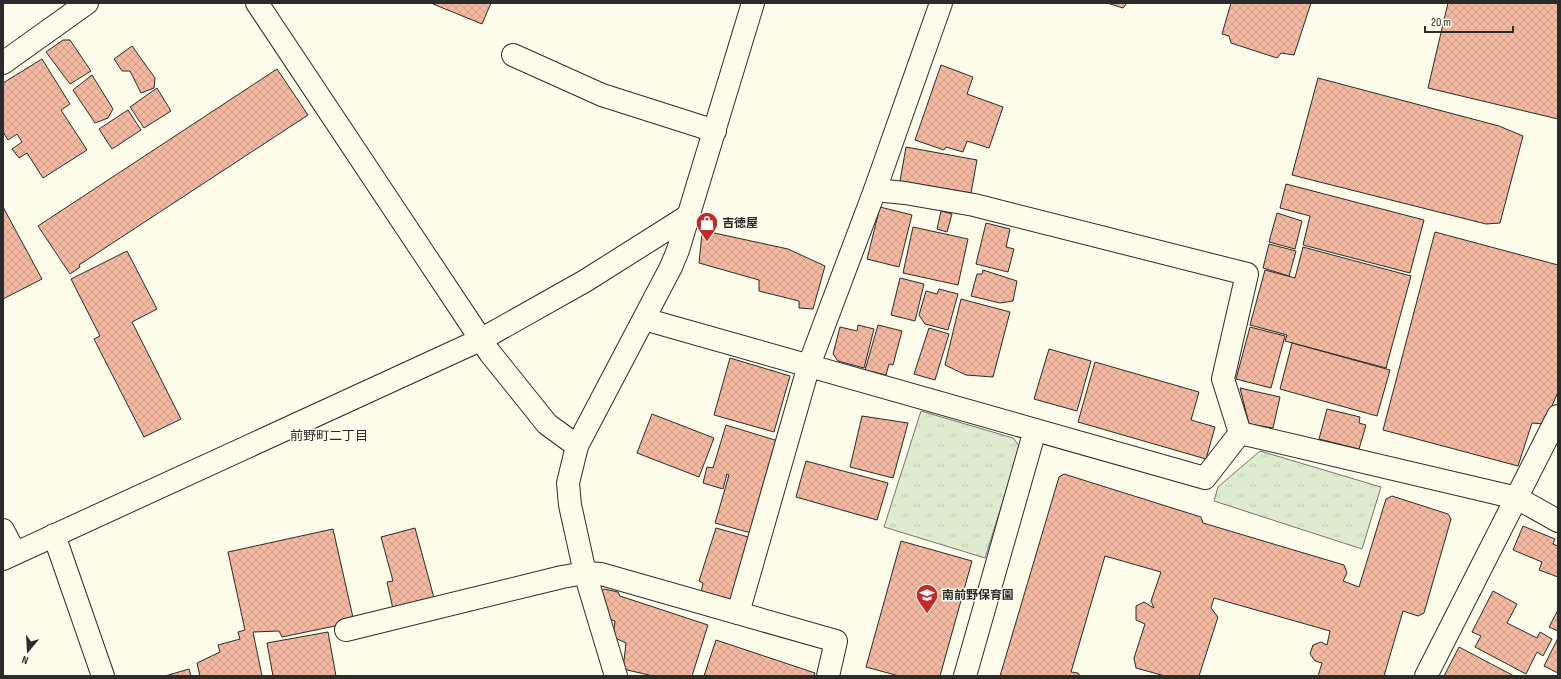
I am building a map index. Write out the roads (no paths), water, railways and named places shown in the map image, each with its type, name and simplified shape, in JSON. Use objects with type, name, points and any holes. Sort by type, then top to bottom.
[{"type":"street","points":[[3,63],[87,3]]},
{"type":"street","points":[[257,3],[480,340],[547,424],[578,446]]},
{"type":"street","points":[[616,676],[585,573],[570,505],[568,483],[578,446],[671,267],[678,250],[753,3]]},
{"type":"street","points":[[738,614],[809,365],[875,190],[942,3]]},
{"type":"street","points":[[513,55],[602,96],[715,131]]},
{"type":"street","points":[[875,190],[905,193],[974,205],[1247,274],[1223,379],[1240,433]]},
{"type":"street","points":[[3,530],[9,556],[480,340],[585,281],[688,216]]},
{"type":"street","points":[[644,319],[1205,478],[1240,433]]},
{"type":"street","points":[[1426,676],[1558,416]]},
{"type":"street","points":[[965,676],[1035,430]]},
{"type":"street","points":[[1240,433],[1517,498],[1558,521]]},
{"type":"street","points":[[54,535],[103,676]]},
{"type":"street","points":[[346,630],[562,577],[585,573],[601,574],[836,641],[828,676]]},
{"type":"place","name":"吉徳屋","points":[[707,242]]},
{"type":"place","name":"南前野保育園","points":[[927,614]]},
{"type":"district","name":"前野町二丁目","points":[[329,435]]}]
